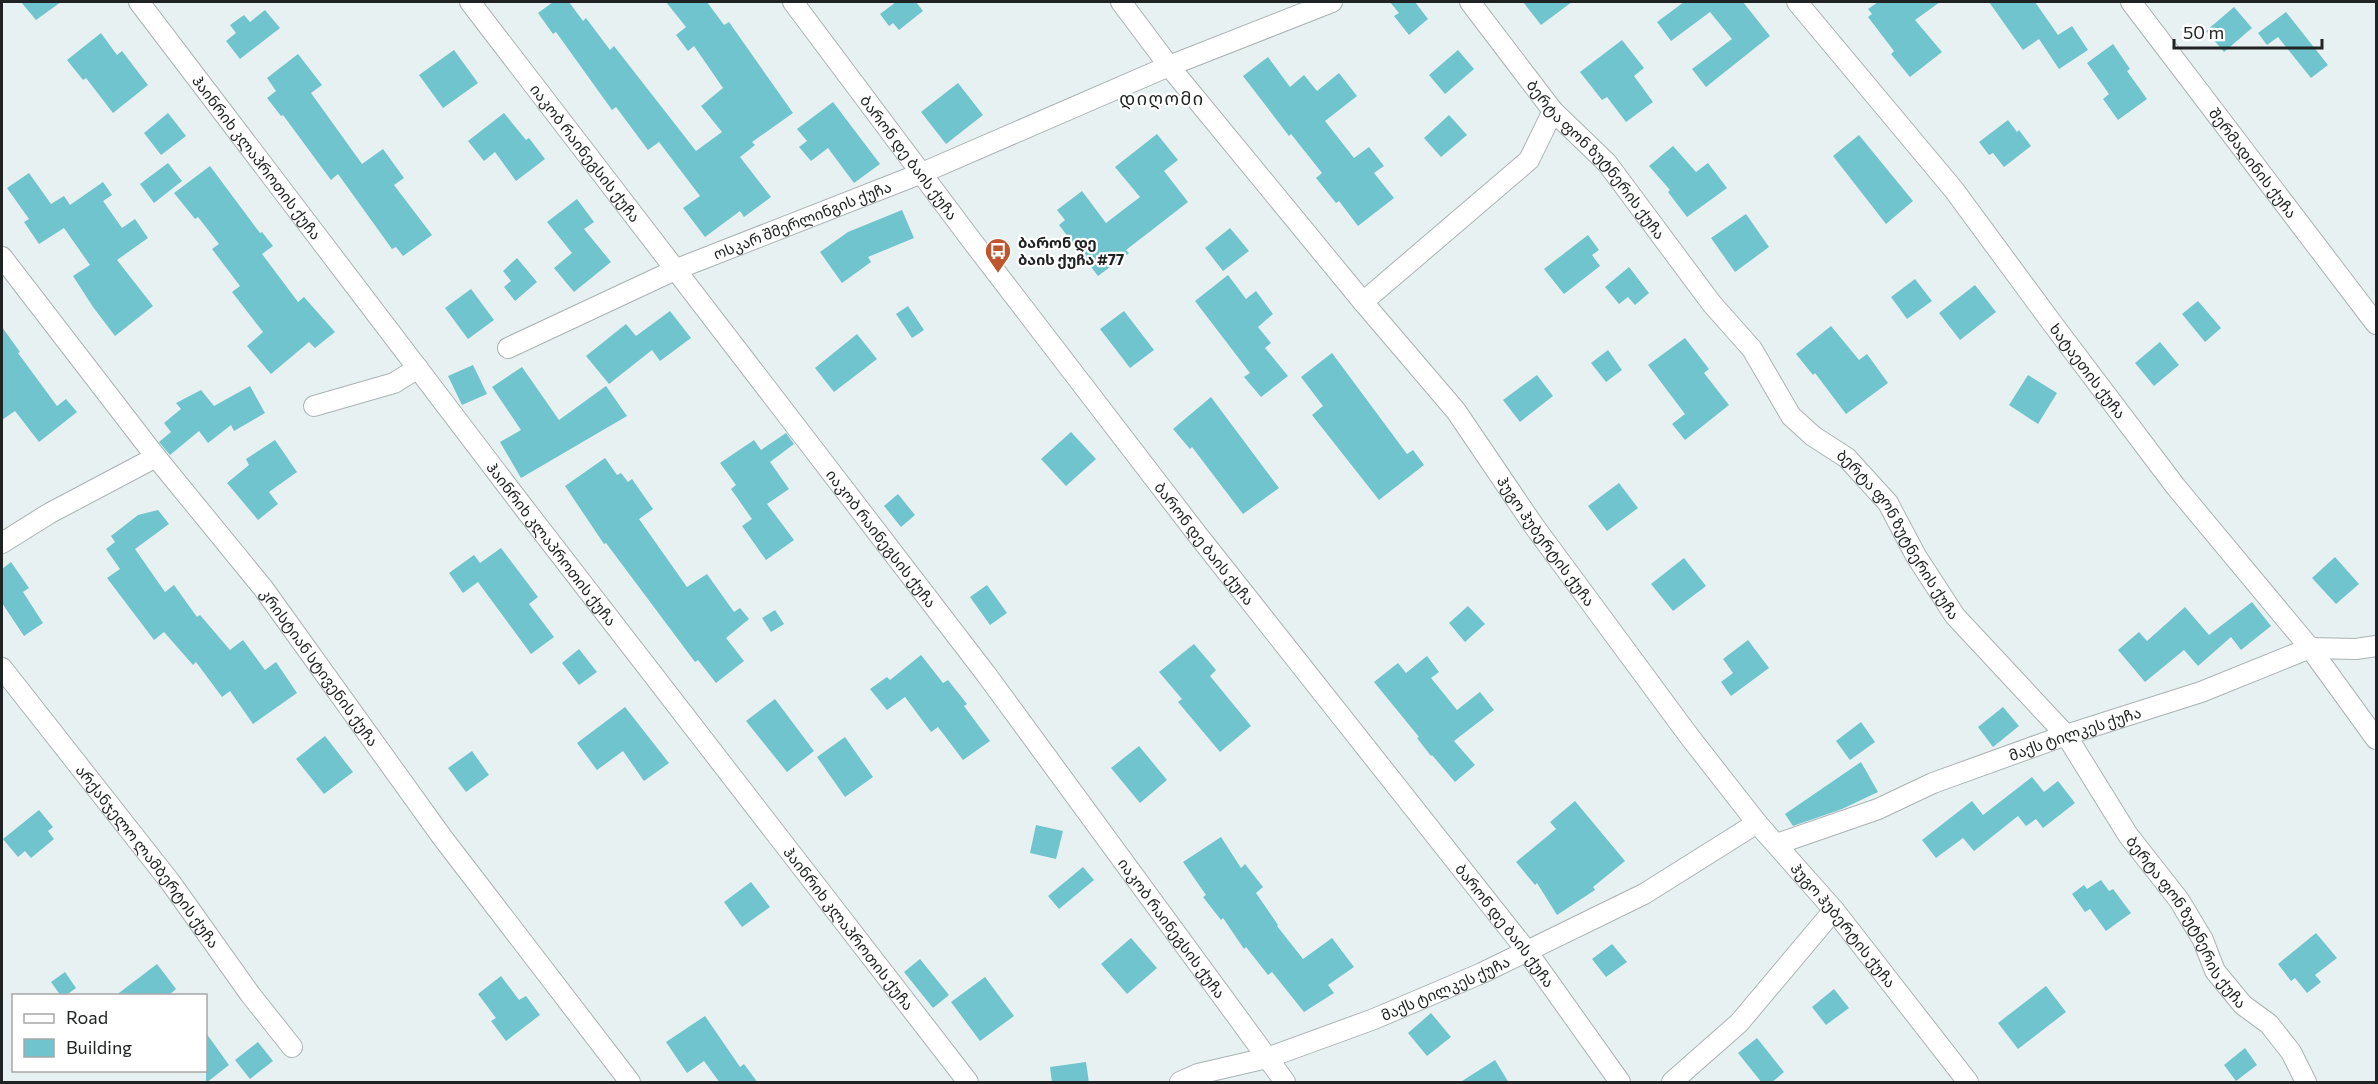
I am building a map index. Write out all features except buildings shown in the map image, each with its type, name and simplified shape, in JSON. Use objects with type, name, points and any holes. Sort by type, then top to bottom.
[{"type":"street","name":"ჰაინრიხ კლაპროთის ქუჩა","points":[[139,2],[521,504],[968,1083]]},
{"type":"street","name":"იაკობ რაინეგსის ქუჩა","points":[[470,2],[986,674],[1285,1083]]},
{"type":"street","name":"ბარონ დე ბაის ქუჩა","points":[[793,2],[1189,525],[1526,950],[1620,1083]]},
{"type":"street","name":"ჰუგო ჰუბერტის ქუჩა","points":[[1121,2],[1169,66],[1362,302],[1456,411],[1534,526],[1689,736],[1757,823],[1834,910],[1968,1083]]},
{"type":"street","name":"ოსკარ შმერლინგის ქუჩა","points":[[508,348],[676,269],[922,173],[1169,66],[1332,2]]},
{"type":"street","name":"ბერტა ფონ ზუტნერის ქუჩა","points":[[1470,2],[1553,111],[1607,163],[1712,304],[1752,349],[1791,416],[1813,436],[1847,458],[1888,503],[1916,556],[1955,616],[2066,735],[2128,835],[2179,900],[2203,940],[2215,971],[2243,1005],[2270,1024],[2291,1052],[2306,1083]]},
{"type":"street","name":"ხატაეთის ქუჩა","points":[[1797,2],[1954,190],[2176,487],[2310,648],[2376,739]]},
{"type":"street","name":"შერმადინის ქუჩა","points":[[2131,2],[2376,324]]},
{"type":"street","points":[[1362,302],[1529,160],[1553,111]]},
{"type":"street","name":"კრისტიან სტივენის ქუჩა","points":[[2,257],[156,457],[263,588],[442,837],[630,1083]]},
{"type":"street","points":[[314,406],[394,383],[418,368]]},
{"type":"street","points":[[2,543],[50,513],[156,457]]},
{"type":"street","name":"მაქს ტილკეს ქუჩა","points":[[1777,844],[1878,809],[1933,783],[2066,735],[2201,692],[2310,648],[2356,649],[2376,646]]},
{"type":"street","name":"არქანჯელო ლამბერტის ქუჩა","points":[[2,668],[171,883],[250,994],[292,1047]]},
{"type":"street","name":"მაქს ტილკეს ქუჩა","points":[[1180,1083],[1198,1074],[1267,1058],[1374,1019],[1482,973],[1644,894],[1757,823]]},
{"type":"street","points":[[1672,1083],[1739,1023],[1834,910]]},
{"type":"place","name":"ბარონ დე ბაის ქუჩა #77","points":[[998,274]]},
{"type":"district","name":"დიღომი","points":[[1162,98]]}]
